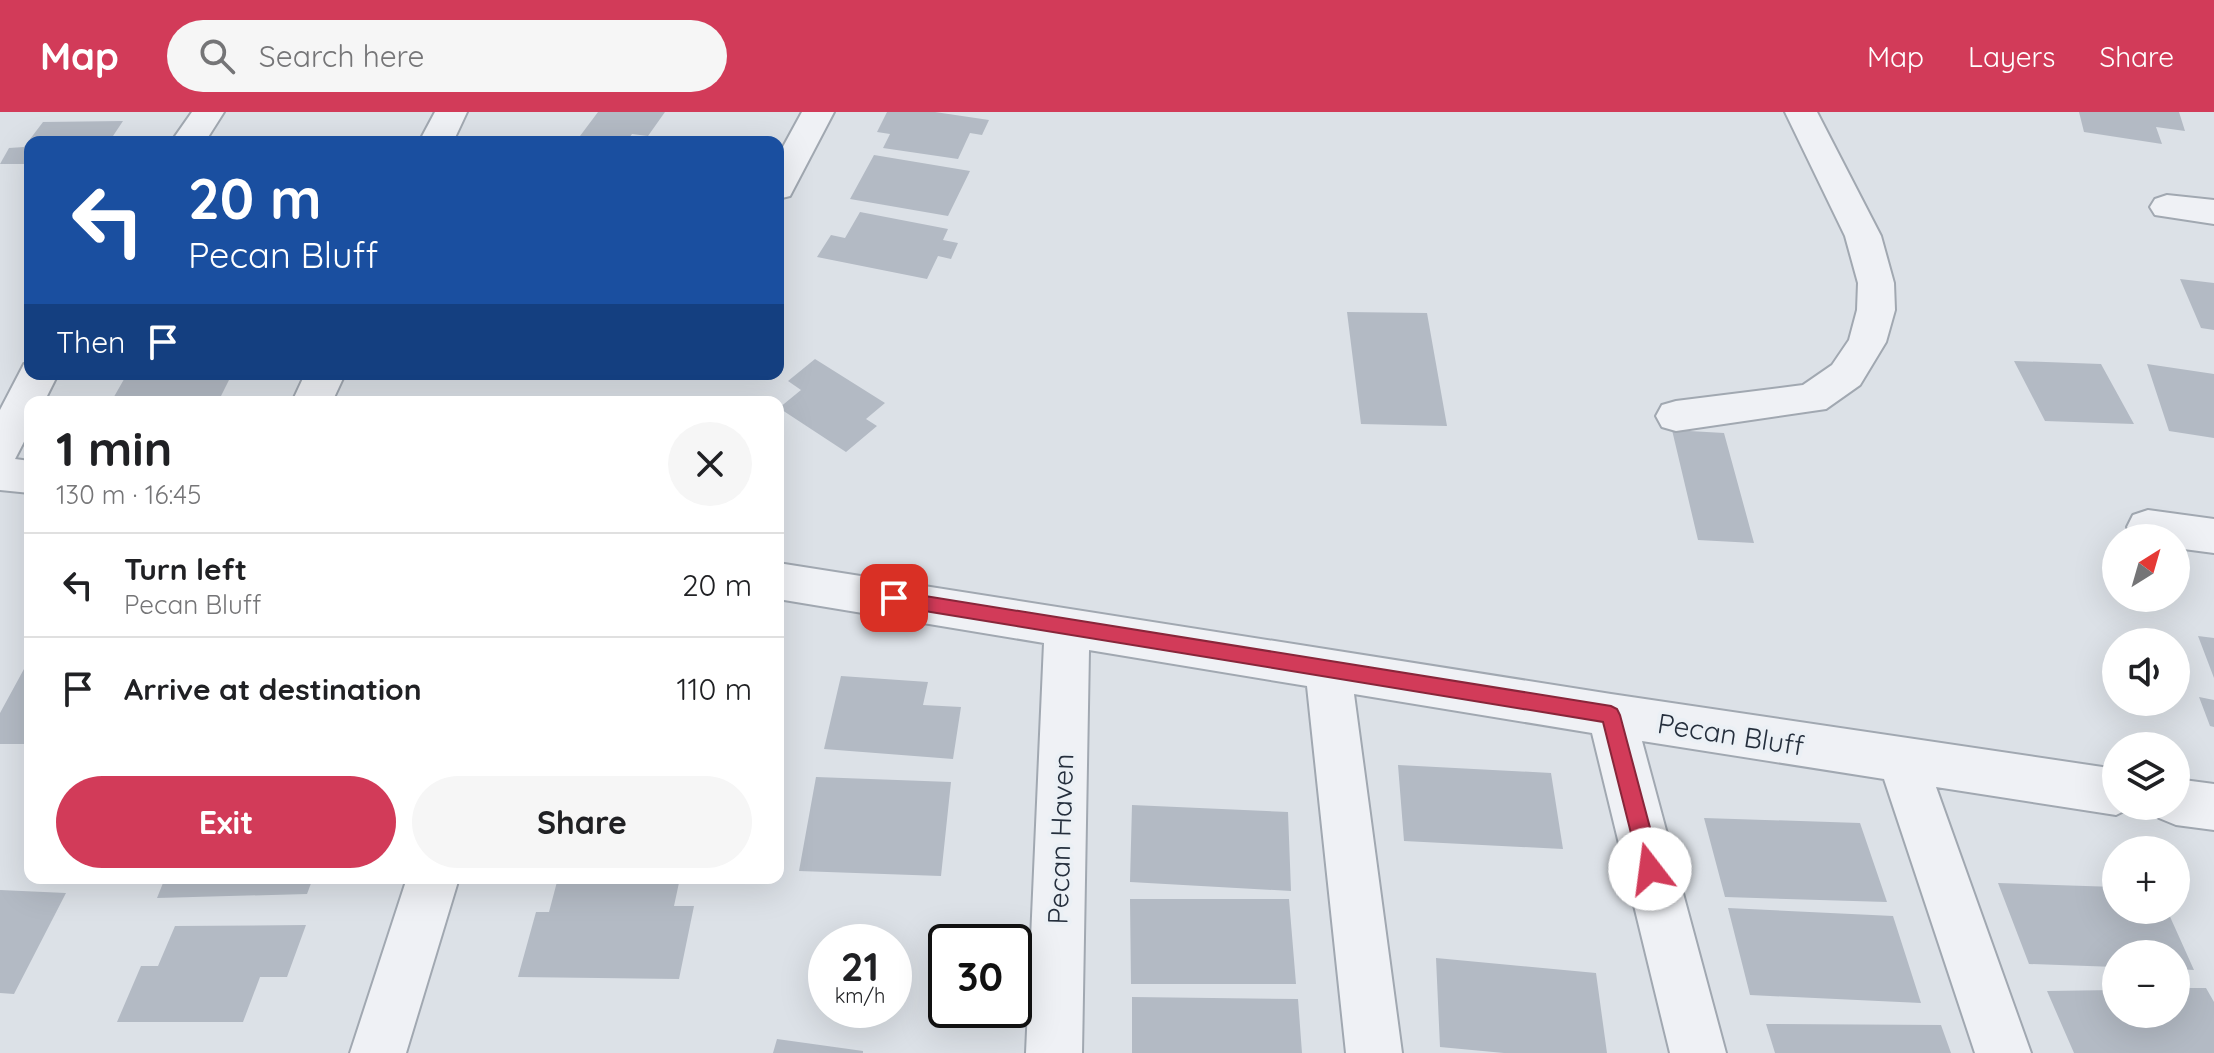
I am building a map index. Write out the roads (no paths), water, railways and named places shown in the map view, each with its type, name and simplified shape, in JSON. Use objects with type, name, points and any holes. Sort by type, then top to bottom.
[{"type":"street","points":[[192,136],[208,112]]},
{"type":"street","points":[[439,136],[451,112]]},
{"type":"street","points":[[784,177],[818,112]]},
{"type":"street","points":[[1676,416],[1812,399],[1846,375],[1867,342],[1876,310],[1876,283],[1863,236],[1801,112]]},
{"type":"street","points":[[2167,207],[2214,212]]},
{"type":"street","points":[[0,449],[24,402]]},
{"type":"street","points":[[0,474],[24,476]]},
{"type":"street","points":[[2190,533],[2214,536]]},
{"type":"street","name":"Pecan Bluff","points":[[784,582],[1067,625],[1611,715],[2102,790]]},
{"type":"street","name":"Pecan Haven","points":[[1054,1053],[1067,625]]},
{"type":"street","points":[[1328,669],[1374,1053]]},
{"type":"street","points":[[1611,715],[1698,1053]]},
{"type":"street","points":[[1902,760],[2003,1053]]},
{"type":"street","points":[[378,1053],[431,884]]}]
